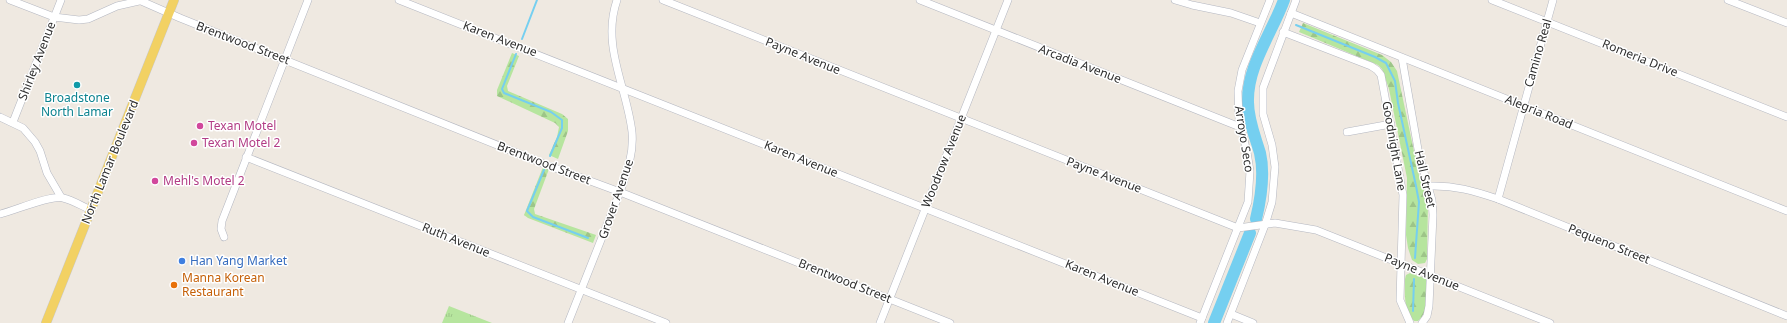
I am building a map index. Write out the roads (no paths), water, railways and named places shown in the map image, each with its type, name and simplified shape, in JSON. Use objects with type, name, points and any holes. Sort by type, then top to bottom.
[{"type":"main road","name":"North Lamar Boulevard","points":[[46,323],[174,0]]},
{"type":"street","points":[[10,0],[54,17],[69,20],[88,19],[117,6],[139,0]]},
{"type":"street","name":"Shirley Avenue","points":[[13,122],[61,0]]},
{"type":"street","name":"Brentwood Street","points":[[139,0],[169,14],[546,165],[620,192],[950,323]]},
{"type":"street","points":[[224,237],[221,229],[222,220],[308,0]]},
{"type":"street","name":"Karen Avenue","points":[[399,0],[925,208],[1201,321]]},
{"type":"street","name":"Grover Avenue","points":[[568,323],[620,192],[628,170],[632,150],[630,117],[614,60],[612,41],[612,25],[617,0]]},
{"type":"street","name":"Payne Avenue","points":[[663,0],[1238,228],[1275,223],[1316,230],[1550,323]]},
{"type":"street","name":"Arcadia Avenue","points":[[920,0],[1240,128]]},
{"type":"street","name":"Woodrow Avenue","points":[[880,323],[1008,0]]},
{"type":"street","points":[[1175,0],[1231,13],[1260,23]]},
{"type":"street","name":"Arroyo Seco","points":[[1201,321],[1248,202],[1250,178],[1249,159],[1240,128],[1238,106],[1239,84],[1242,70],[1270,0]]},
{"type":"street","name":"Arroyo Seco","points":[[1227,323],[1265,225],[1272,202],[1275,173],[1272,145],[1264,114],[1262,98],[1266,77],[1296,0]]},
{"type":"street","name":"Romeria Drive","points":[[1492,0],[1787,117]]},
{"type":"street","name":"Camino Real","points":[[1498,199],[1553,0]]},
{"type":"street","points":[[1728,0],[1787,22]]},
{"type":"street","name":"Alegria Road","points":[[1291,13],[1787,211]]},
{"type":"street","name":"Goodnight Lane","points":[[1283,32],[1377,70],[1383,82],[1403,195],[1400,300],[1402,309],[1410,323]]},
{"type":"street","name":"Hall Street","points":[[1402,58],[1419,155],[1429,186],[1433,215],[1429,306],[1427,316],[1422,323]]},
{"type":"street","points":[[0,117],[23,128],[35,142],[47,173],[61,197]]},
{"type":"street","points":[[1347,132],[1390,124]]},
{"type":"street","name":"Ruth Avenue","points":[[246,157],[666,323]]},
{"type":"street","name":"Pequeno Street","points":[[1429,186],[1445,185],[1464,188],[1498,199],[1787,316]]},
{"type":"street","points":[[0,214],[19,210],[40,201],[61,197],[91,210]]},
{"type":"street","points":[[1231,314],[1253,323]]},
{"type":"waterway","points":[[522,39],[537,0]]},
{"type":"waterway","points":[[1256,219],[1261,194],[1262,169],[1260,153],[1249,115],[1249,89],[1261,50],[1284,0]]},
{"type":"waterway","points":[[1279,13],[1282,16]]},
{"type":"waterway","points":[[1296,25],[1375,57],[1386,63],[1395,81],[1398,103],[1419,202],[1415,258]]},
{"type":"waterway","points":[[516,54],[502,89],[504,93],[551,112],[562,120],[562,128],[550,156]]},
{"type":"waterway","points":[[544,170],[527,211],[533,217],[588,238]]},
{"type":"waterway","points":[[1214,323],[1250,233]]},
{"type":"waterway","points":[[1413,311],[1414,279]]},
{"type":"place","name":"Broadstone North Lamar","points":[[77,85]]},
{"type":"place","name":"Texan Motel","points":[[200,126]]},
{"type":"place","name":"Texan Motel 2","points":[[194,143]]},
{"type":"place","name":"Mehl's Motel 2","points":[[155,181]]},
{"type":"place","name":"Han Yang Market","points":[[182,261]]},
{"type":"place","name":"Manna Korean Restaurant","points":[[174,285]]}]
